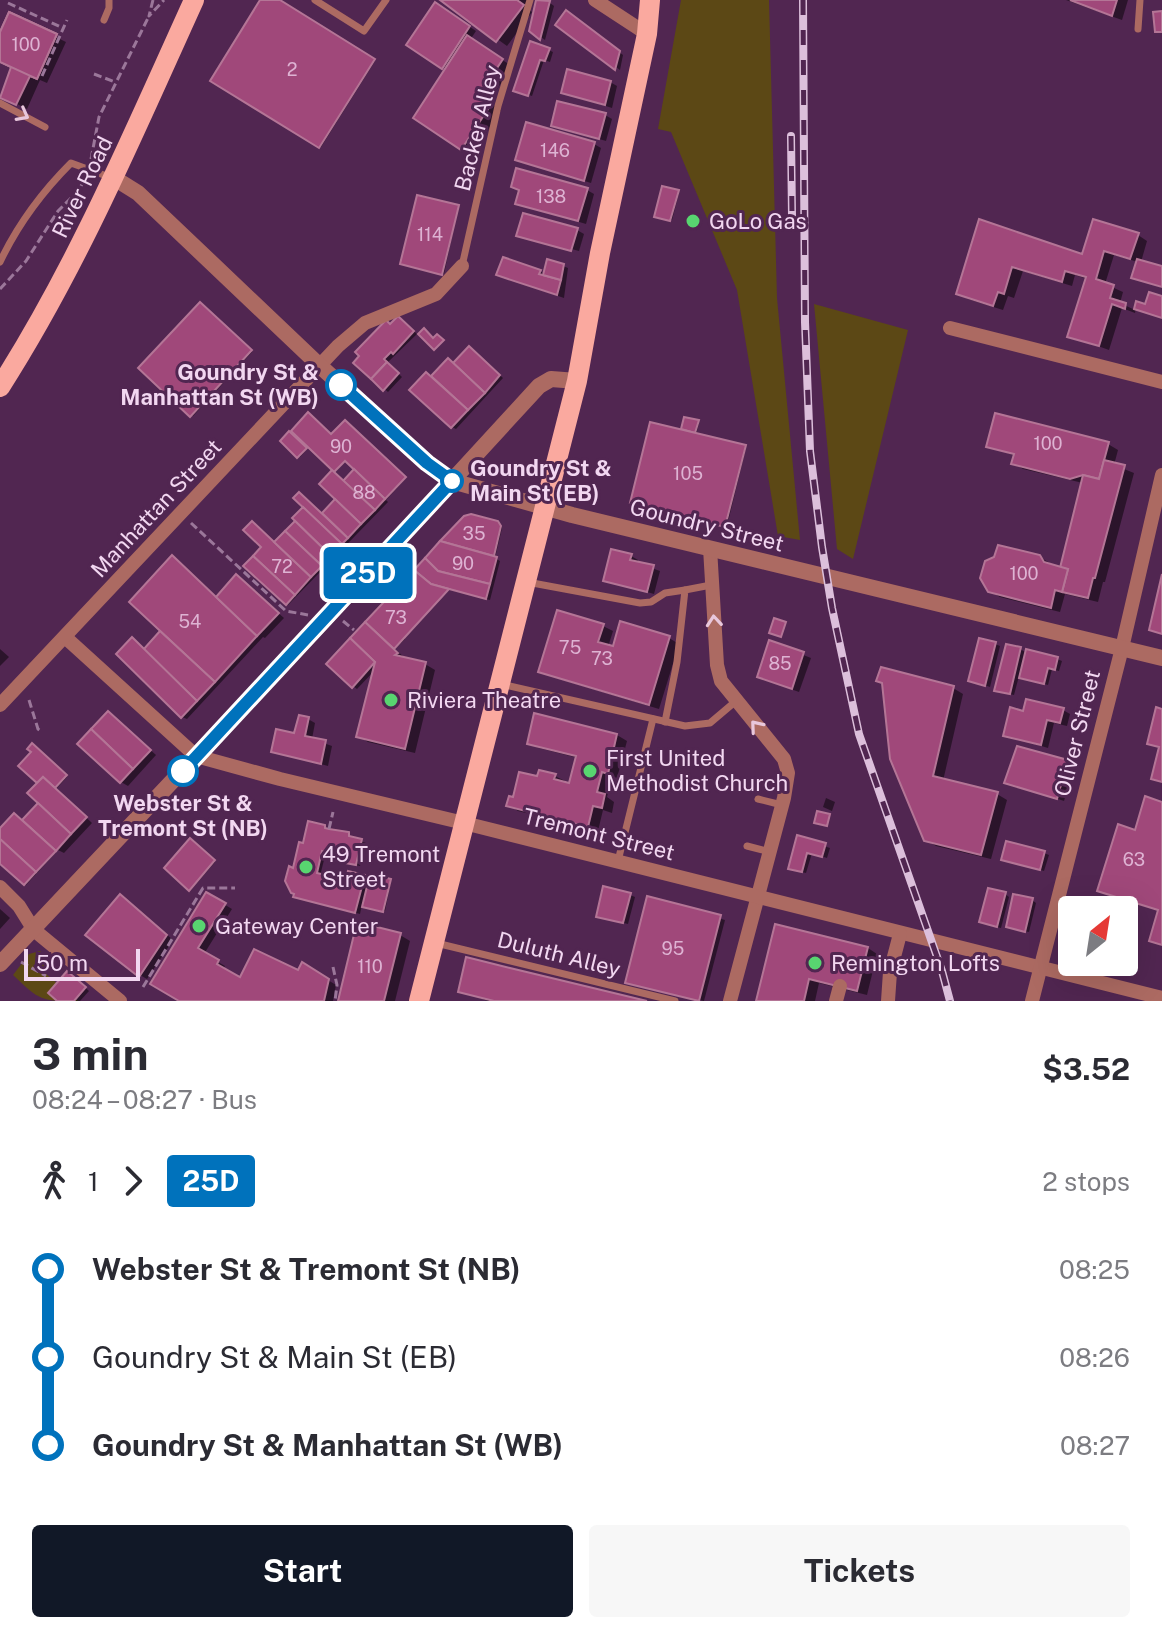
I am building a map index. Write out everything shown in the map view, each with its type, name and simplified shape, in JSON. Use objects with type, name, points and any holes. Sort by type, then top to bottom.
[{"type":"main road","name":"River Road","points":[[0,387],[54,298],[114,178],[194,0]]},
{"type":"main road","points":[[419,1001],[577,381],[600,253],[647,34],[650,0]]},
{"type":"street","points":[[595,0],[647,34]]},
{"type":"street","name":"Goundry Street","points":[[114,178],[138,193],[320,366],[427,463],[452,481],[544,508],[1162,658]]},
{"type":"street","name":"Manhattan Street","points":[[0,705],[320,366],[365,323],[436,294],[462,266]]},
{"type":"street","points":[[950,328],[1162,382]]},
{"type":"street","points":[[8,961],[545,381],[559,378],[577,381]]},
{"type":"street","name":"Oliver Street","points":[[1032,1001],[1158,516],[1162,475]]},
{"type":"street","points":[[710,548],[721,681],[784,759],[788,773],[730,1001]]},
{"type":"street","name":"Tremont Street","points":[[65,637],[196,756],[1162,998]]},
{"type":"street","points":[[0,887],[19,906],[34,930],[120,1001]]},
{"type":"street","points":[[888,1001],[890,972],[900,934]]},
{"type":"lane","points":[[104,20],[109,0]]},
{"type":"lane","points":[[315,0],[364,31],[386,0]]},
{"type":"lane","name":"Backer Alley","points":[[462,266],[498,106],[530,0]]},
{"type":"lane","points":[[1138,29],[1140,0]]},
{"type":"lane","points":[[0,103],[45,127]]},
{"type":"lane","points":[[0,262],[29,209],[71,163],[114,178]]},
{"type":"lane","points":[[525,581],[640,603],[651,602],[665,593],[711,585]]},
{"type":"lane","points":[[665,722],[677,662],[685,590]]},
{"type":"lane","points":[[499,683],[685,726],[710,723],[736,701]]},
{"type":"lane","points":[[617,862],[653,719]]},
{"type":"lane","points":[[758,799],[782,805]]},
{"type":"lane","points":[[747,846],[770,852]]},
{"type":"lane","name":"Duluth Alley","points":[[434,942],[675,1001]]},
{"type":"path","points":[[95,148],[99,117],[149,16],[153,0]]},
{"type":"path","points":[[149,16],[164,0]]},
{"type":"path","points":[[8,3],[63,28]]},
{"type":"path","points":[[42,76],[67,20]]},
{"type":"path","points":[[94,74],[115,82]]},
{"type":"path","points":[[0,289],[32,254],[58,211],[80,189]]},
{"type":"path","points":[[191,523],[286,611],[312,616]]},
{"type":"path","points":[[343,621],[354,630]]},
{"type":"path","points":[[29,700],[38,729],[42,732]]},
{"type":"path","points":[[329,829],[333,812]]},
{"type":"path","points":[[143,987],[203,888],[235,888]]},
{"type":"path","points":[[8,961],[46,976]]},
{"type":"path","points":[[333,967],[337,985],[335,1001]]},
{"type":"shaded area","points":[[681,0],[769,0],[777,298],[800,540],[778,536],[737,290],[671,132],[658,129]]},
{"type":"shaded area","points":[[814,304],[908,330],[853,559],[837,549]]},
{"type":"shaded area","points":[[40,951],[53,962],[45,973],[78,1001],[42,998],[13,975],[29,954]]},
{"type":"building","points":[[260,0],[280,0],[375,59],[319,148],[210,81]]},
{"type":"building","points":[[440,0],[517,0],[524,5],[496,42]]},
{"type":"building","points":[[536,0],[550,1],[540,40],[529,31]]},
{"type":"building","points":[[1070,0],[1117,0],[1112,16]]},
{"type":"building","points":[[435,2],[470,26],[442,69],[406,45]]},
{"type":"building","points":[[566,10],[620,51],[615,70],[555,25]]},
{"type":"building","points":[[1162,11],[1162,32],[1155,32],[1153,12]]},
{"type":"building","points":[[9,12],[57,34],[37,79],[30,76],[16,105],[0,98],[11,67],[0,62],[0,32]]},
{"type":"building","points":[[9,12],[57,34],[37,79],[0,62],[0,32]]},
{"type":"building","points":[[467,35],[503,59],[480,94],[492,103],[461,150],[413,118]]},
{"type":"building","points":[[530,41],[550,48],[545,61],[540,60],[528,96],[513,91]]},
{"type":"building","points":[[567,69],[611,81],[605,105],[561,93]]},
{"type":"building","points":[[557,101],[606,113],[599,139],[551,126]]},
{"type":"building","points":[[526,122],[595,142],[584,181],[515,160]]},
{"type":"building","points":[[516,168],[588,188],[578,221],[515,204],[519,190],[511,187]]},
{"type":"building","name":"GoLo Gas","points":[[662,186],[679,190],[670,221],[654,217]]},
{"type":"building","points":[[417,195],[459,205],[442,275],[400,264]]},
{"type":"building","points":[[523,213],[578,228],[571,251],[516,236]]},
{"type":"building","points":[[979,219],[1082,254],[1093,219],[1139,233],[1130,259],[1104,251],[1096,279],[1114,285],[1110,298],[1126,303],[1125,309],[1112,304],[1099,346],[1067,337],[1086,277],[1065,271],[1062,282],[1012,267],[1004,294],[998,292],[993,306],[956,294]]},
{"type":"building","points":[[503,257],[541,270],[539,274],[561,280],[557,295],[496,275]]},
{"type":"building","points":[[547,259],[564,264],[561,280],[543,275]]},
{"type":"building","points":[[1137,259],[1162,266],[1162,287],[1131,278]]},
{"type":"building","points":[[1149,292],[1162,296],[1162,318],[1134,309],[1136,301],[1145,304]]},
{"type":"building","points":[[200,302],[252,350],[190,417],[138,368]]},
{"type":"building","points":[[398,316],[414,331],[393,354],[391,352],[384,359],[387,362],[371,379],[353,363],[359,356],[355,352],[386,320],[390,324]]},
{"type":"building","points":[[424,328],[433,338],[437,334],[444,340],[434,350],[418,334]]},
{"type":"building","points":[[469,346],[500,375],[485,393],[453,363]]},
{"type":"building","points":[[448,358],[485,393],[468,410],[431,376]]},
{"type":"building","points":[[387,362],[399,373],[383,391],[371,379]]},
{"type":"building","points":[[426,372],[468,410],[451,428],[409,390]]},
{"type":"building","points":[[308,412],[331,434],[345,420],[406,477],[385,499],[345,461],[334,472],[291,431]]},
{"type":"building","points":[[995,413],[1109,442],[1099,479],[1083,475],[1070,479],[1011,464],[1014,454],[986,447]]},
{"type":"building","points":[[684,417],[699,420],[695,433],[681,429]]},
{"type":"building","points":[[650,422],[746,445],[725,527],[630,503]]},
{"type":"building","points":[[289,431],[307,448],[297,458],[280,441]]},
{"type":"building","points":[[1104,460],[1125,465],[1088,598],[1062,592],[1068,569],[1060,568],[1083,475],[1099,479]]},
{"type":"building","points":[[354,469],[385,499],[375,510],[343,481]]},
{"type":"building","points":[[332,470],[375,510],[361,524],[319,484]]},
{"type":"building","points":[[299,492],[348,538],[342,544],[293,498]]},
{"type":"building","points":[[335,499],[361,524],[348,538],[322,513]]},
{"type":"building","points":[[303,507],[342,544],[331,556],[292,518]]},
{"type":"building","points":[[471,514],[498,521],[501,526],[494,556],[440,541],[464,516]]},
{"type":"building","points":[[252,521],[311,577],[295,595],[253,556],[261,547],[243,530]]},
{"type":"building","points":[[295,521],[331,556],[322,566],[285,531]]},
{"type":"building","points":[[285,531],[322,566],[311,577],[274,542]]},
{"type":"building","points":[[440,541],[497,557],[490,584],[438,571],[425,558]]},
{"type":"building","points":[[998,545],[1040,555],[1044,562],[1068,569],[1062,592],[1055,590],[1051,608],[988,592],[980,578],[985,561],[994,557]]},
{"type":"building","points":[[611,549],[632,554],[630,560],[654,565],[647,592],[603,581]]},
{"type":"building","points":[[172,555],[257,636],[215,682],[129,602]]},
{"type":"building","points":[[253,556],[295,595],[286,605],[243,566]]},
{"type":"building","points":[[425,558],[438,571],[490,584],[486,599],[431,584],[414,570]]},
{"type":"building","points":[[414,570],[431,584],[449,589],[394,649],[365,622]]},
{"type":"building","points":[[236,574],[279,613],[257,636],[216,597]]},
{"type":"building","points":[[1162,574],[1162,634],[1149,630]]},
{"type":"building","points":[[557,610],[604,624],[598,642],[613,646],[620,621],[670,636],[649,705],[538,672]]},
{"type":"building","points":[[774,618],[786,622],[781,637],[769,633]]},
{"type":"building","name":"Riviera Theatre","points":[[365,622],[398,653],[395,655],[426,662],[405,749],[356,737],[375,662],[350,638]]},
{"type":"building","points":[[160,631],[215,682],[197,701],[143,650]]},
{"type":"building","points":[[132,637],[197,701],[181,718],[116,654]]},
{"type":"building","points":[[350,638],[375,662],[352,688],[326,664]]},
{"type":"building","points":[[979,638],[996,642],[985,686],[968,681]]},
{"type":"building","points":[[769,640],[804,652],[792,689],[757,677]]},
{"type":"building","points":[[1006,644],[1021,647],[1010,694],[994,691]]},
{"type":"building","points":[[1026,649],[1058,657],[1055,670],[1048,668],[1044,684],[1019,678]]},
{"type":"building","points":[[881,667],[954,686],[933,776],[998,792],[981,855],[924,841],[890,759],[882,683],[876,681]]},
{"type":"building","points":[[1026,699],[1064,708],[1060,723],[1047,720],[1041,745],[1003,736],[1010,707],[1023,711]]},
{"type":"building","points":[[1156,707],[1162,709],[1162,782],[1151,779],[1159,747],[1147,744]]},
{"type":"building","points":[[108,711],[151,750],[133,769],[91,729]]},
{"type":"building","name":"First United Methodist Church","points":[[534,713],[617,734],[608,774],[602,772],[597,792],[605,794],[602,808],[593,806],[588,827],[506,806],[509,796],[513,797],[519,772],[537,776],[539,770],[556,774],[554,779],[569,783],[576,756],[527,744]]},
{"type":"building","points":[[299,715],[309,717],[305,736],[326,740],[321,764],[271,752],[276,729],[294,733]]},
{"type":"building","points":[[91,729],[133,769],[120,783],[77,744]]},
{"type":"building","points":[[32,743],[67,775],[55,788],[43,777],[37,783],[18,766],[31,752],[27,749]]},
{"type":"building","points":[[1017,746],[1068,760],[1057,799],[1004,783]]},
{"type":"building","points":[[43,777],[87,817],[71,834],[27,793]]},
{"type":"building","points":[[1145,796],[1162,802],[1162,945],[1149,941],[1158,910],[1138,904],[1138,896],[1113,896],[1097,891],[1118,824],[1135,830]]},
{"type":"building","points":[[38,803],[71,834],[56,851],[22,820]]},
{"type":"building","points":[[817,811],[830,814],[827,826],[814,823]]},
{"type":"building","points":[[14,813],[56,851],[36,872],[0,839],[0,828]]},
{"type":"building","name":"49 Tremont Street","points":[[308,821],[349,832],[349,836],[362,839],[356,865],[340,862],[342,856],[322,851],[317,873],[346,880],[348,871],[365,875],[355,913],[293,897],[285,881],[289,866],[293,868],[299,842],[303,843]]},
{"type":"building","points":[[797,835],[826,843],[822,857],[807,853],[802,872],[788,869]]},
{"type":"building","points":[[190,838],[215,860],[189,891],[164,868]]},
{"type":"building","points":[[0,839],[36,872],[24,885],[0,864]]},
{"type":"building","points":[[1006,841],[1045,851],[1040,870],[1001,860]]},
{"type":"building","points":[[370,874],[391,879],[383,912],[362,907]]},
{"type":"building","points":[[603,886],[631,893],[623,923],[596,917]]},
{"type":"building","points":[[988,888],[1006,892],[997,927],[979,922]]},
{"type":"building","name":"Gateway Center","points":[[206,892],[226,903],[198,948],[240,977],[254,949],[298,970],[302,962],[329,979],[324,1001],[179,1001],[150,984]]},
{"type":"building","points":[[120,894],[167,935],[139,977],[85,935]]},
{"type":"building","points":[[1013,894],[1033,898],[1025,932],[1006,927]]},
{"type":"building","points":[[647,896],[721,915],[699,1001],[625,983]]},
{"type":"building","points":[[357,922],[401,933],[384,1001],[338,1001]]},
{"type":"building","name":"Remington Lofts","points":[[775,924],[868,947],[857,991],[809,979],[804,1001],[756,1001]]},
{"type":"building","points":[[466,957],[647,1001],[494,1001],[458,992]]},
{"type":"building","points":[[67,971],[86,987],[74,1001],[57,1001],[48,993]]},
{"type":"railway","points":[[803,0],[805,322],[810,451],[822,547],[859,734],[950,1001]]},
{"type":"railway","points":[[791,136],[792,216]]},
{"type":"bus line","name":"25D","points":[[183,771],[452,481],[427,463],[341,385]]},
{"type":"place","name":"GoLo Gas","points":[[693,221]]},
{"type":"place","name":"Goundry St & Manhattan St (WB)","points":[[341,385]]},
{"type":"place","name":"Goundry St & Main St (EB)","points":[[452,481]]},
{"type":"place","name":"Riviera Theatre","points":[[391,700]]},
{"type":"place","name":"Webster St & Tremont St (NB)","points":[[183,771]]},
{"type":"place","name":"First United Methodist Church","points":[[590,771]]},
{"type":"place","name":"49 Tremont Street","points":[[306,867]]},
{"type":"place","name":"Gateway Center","points":[[199,926]]},
{"type":"place","name":"Remington Lofts","points":[[815,963]]}]
